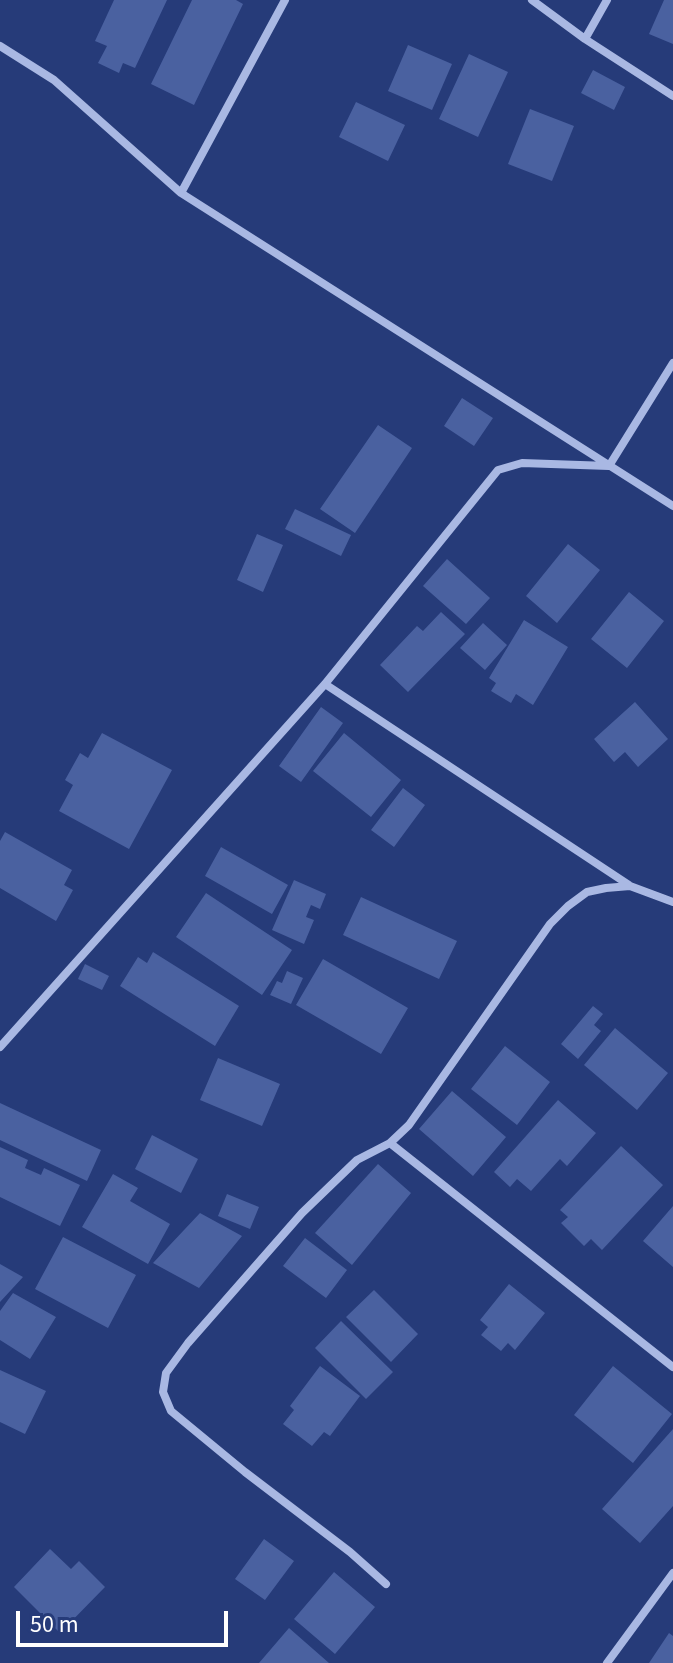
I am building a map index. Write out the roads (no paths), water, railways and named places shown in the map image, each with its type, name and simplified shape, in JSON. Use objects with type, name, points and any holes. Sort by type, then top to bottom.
[{"type":"street","points":[[181,193],[285,0]]},
{"type":"street","points":[[532,0],[585,39],[673,96]]},
{"type":"street","points":[[585,39],[607,0]]},
{"type":"street","points":[[0,46],[54,80],[181,193],[673,506]]},
{"type":"street","points":[[609,466],[673,363]]},
{"type":"street","points":[[0,1047],[325,684],[498,470],[522,463],[609,466]]},
{"type":"street","points":[[325,684],[630,886],[672,903]]},
{"type":"street","points":[[386,1584],[171,1411],[163,1392],[166,1373],[188,1343],[293,1224],[357,1160],[390,1143],[409,1125],[550,924],[587,892],[630,886]]},
{"type":"street","points":[[390,1143],[673,1367]]},
{"type":"street","points":[[607,1663],[673,1573]]}]
